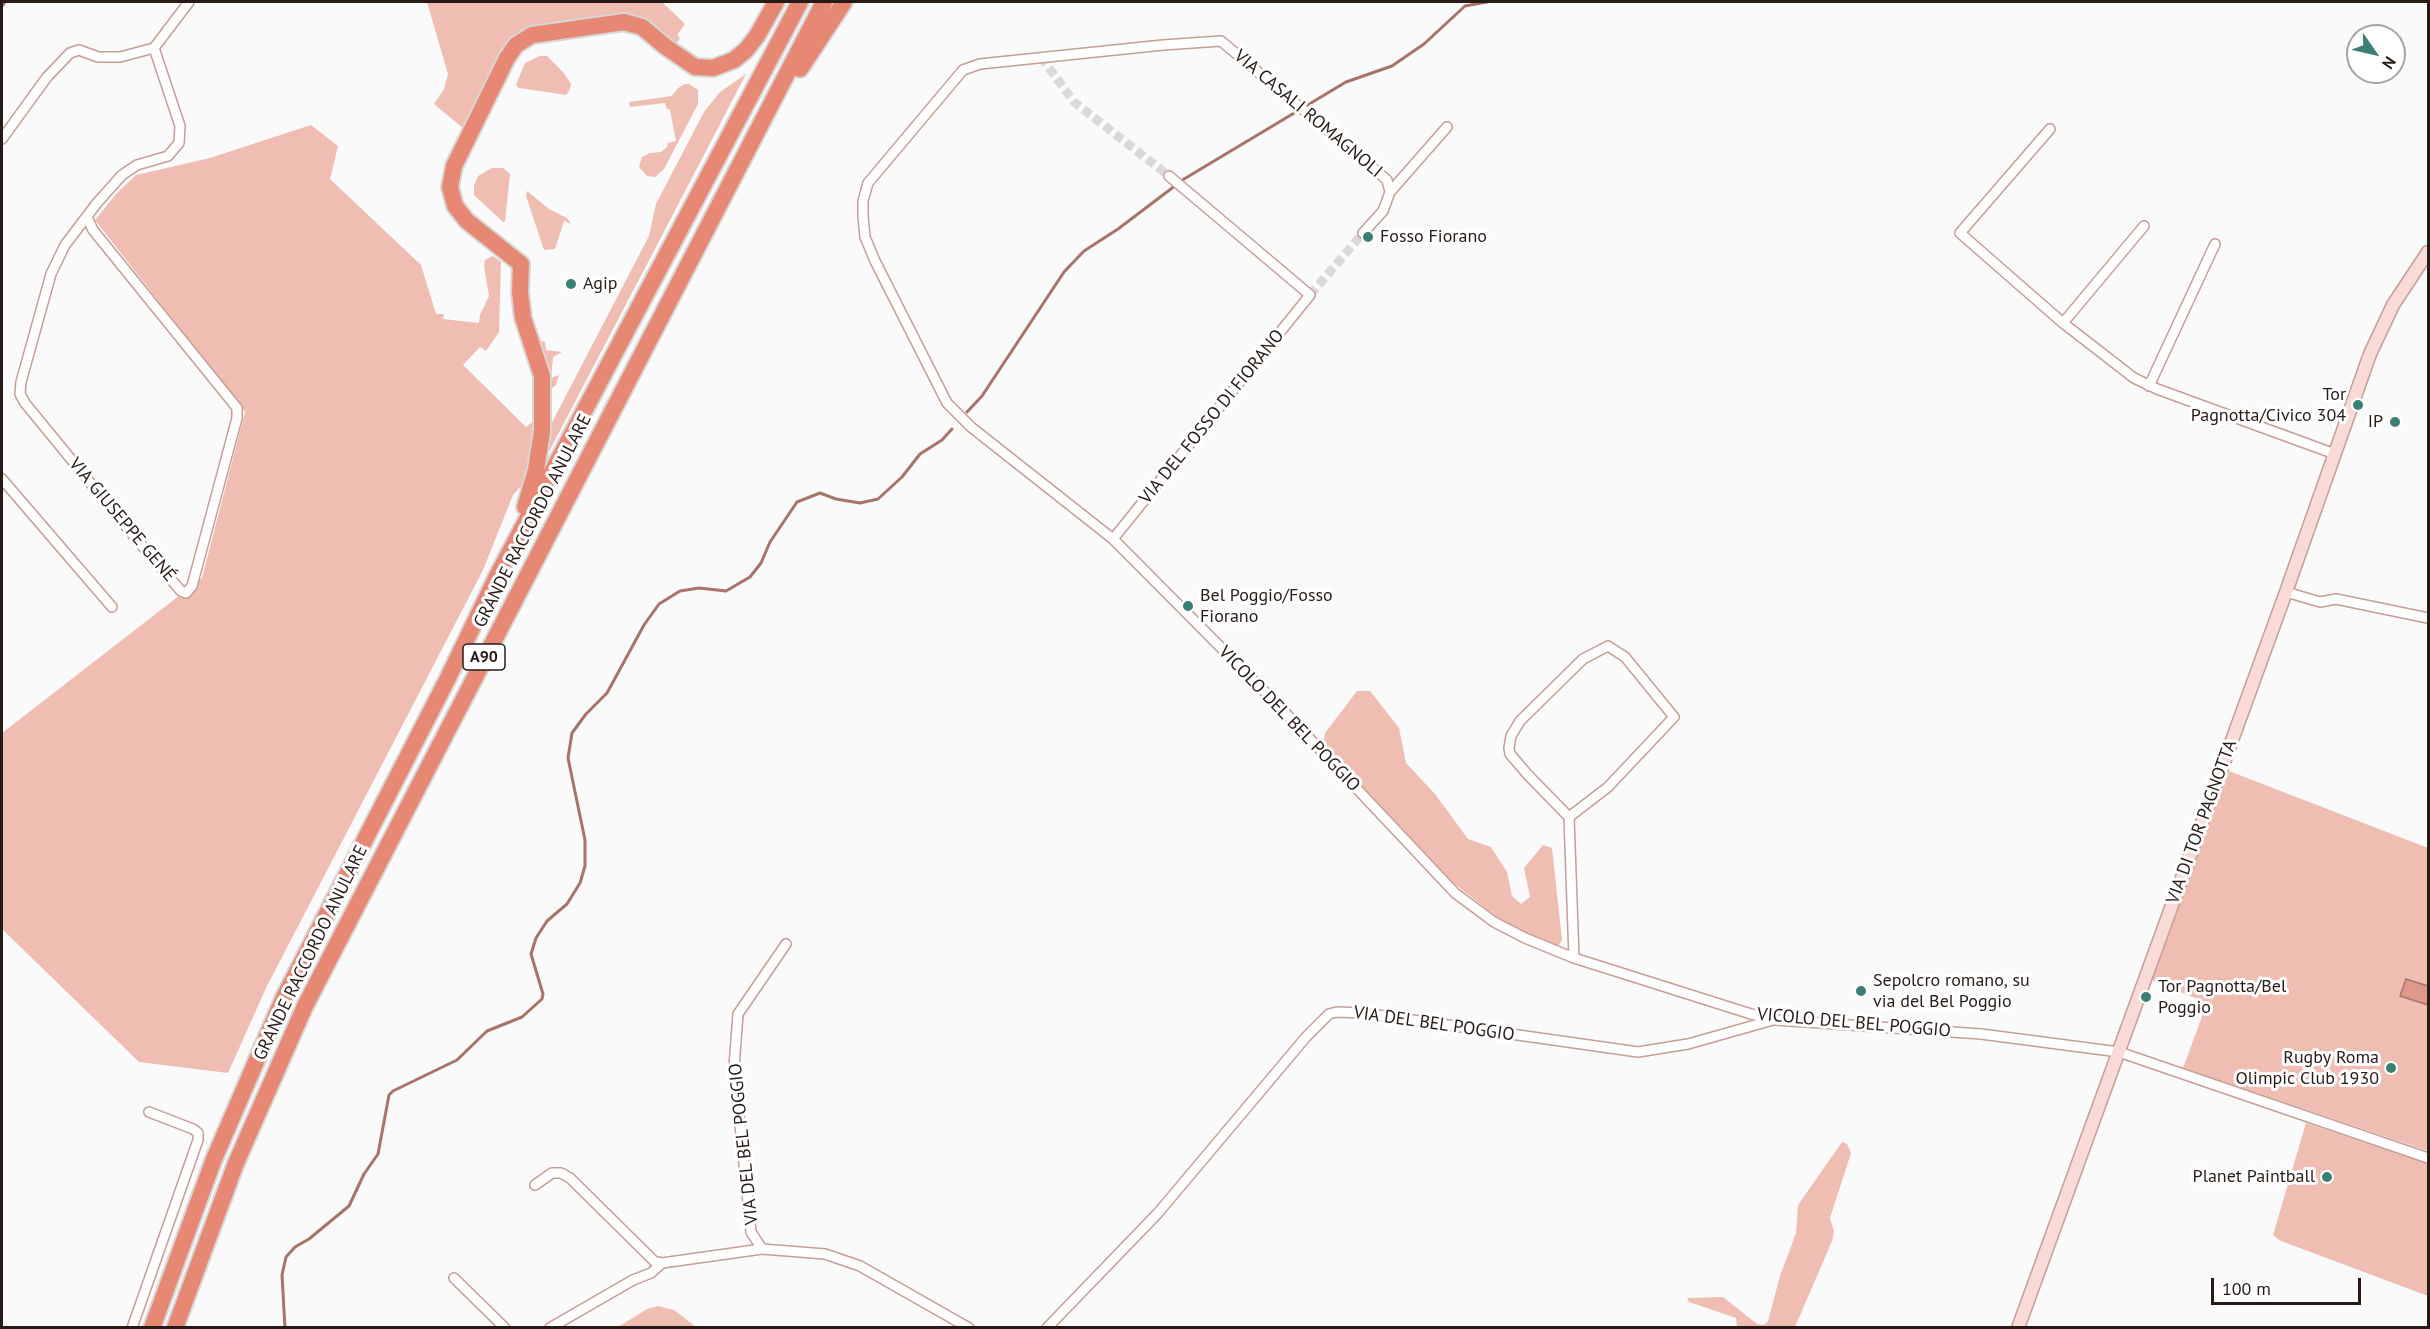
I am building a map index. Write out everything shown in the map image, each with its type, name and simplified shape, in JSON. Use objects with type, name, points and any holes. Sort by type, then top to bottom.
[{"type":"highway","points":[[496,578],[526,504],[536,470],[542,431],[542,376],[523,318],[520,292],[521,264],[467,221],[453,200],[450,180],[459,156],[507,58],[516,45],[526,37],[576,28],[631,23],[647,30],[666,47],[695,67],[713,68],[734,60],[746,50],[757,36],[776,2]]},
{"type":"highway","name":"GRANDE RACCORDO ANULARE","points":[[152,1328],[210,1169],[280,1007],[447,680],[496,578],[800,2]]},
{"type":"highway","name":"GRANDE RACCORDO ANULARE","points":[[176,1328],[236,1163],[305,1006],[824,2]]},
{"type":"highway","points":[[752,142],[844,2]]},
{"type":"street","points":[[2,139],[47,77],[70,53],[79,50],[98,57],[120,57],[154,48],[189,2]]},
{"type":"street","name":"VIA CASALI ROMAGNOLI","points":[[1041,57],[1221,41],[1387,180],[1390,192]]},
{"type":"street","name":"VIA GIUSEPPE GENÉ","points":[[87,217],[93,230],[237,408],[237,418],[192,586],[186,592],[181,591],[137,540],[20,394],[21,382],[51,274],[65,245],[87,217],[109,190],[128,171],[137,165],[168,156],[179,143],[180,126],[154,48]]},
{"type":"street","name":"VICOLO DEL BEL POGGIO","points":[[1041,57],[980,63],[963,70],[868,183],[863,201],[865,237],[947,403],[971,427],[1113,539],[1279,706],[1465,902],[1494,922],[1525,938],[1574,958],[1776,1020],[1981,1034],[2119,1052]]},
{"type":"street","points":[[1363,233],[1383,211],[1390,192],[1447,127]]},
{"type":"street","points":[[2050,129],[1960,233],[2063,323],[2120,368],[2149,386],[2336,454]]},
{"type":"street","name":"VIA DEL FOSSO DI FIORANO","points":[[1113,539],[1311,295],[1169,176]]},
{"type":"street","points":[[2063,323],[2144,226]]},
{"type":"street","points":[[2149,386],[2215,244]]},
{"type":"street","name":"VIA DI TOR PAGNOTTA","points":[[2018,1328],[2378,335],[2400,292],[2428,252]]},
{"type":"street","points":[[2,479],[112,607]]},
{"type":"street","points":[[2286,592],[2320,602],[2336,599],[2428,618]]},
{"type":"street","points":[[1569,817],[1608,787],[1674,717],[1625,657],[1608,646],[1583,658],[1521,721],[1510,741],[1510,754],[1569,817],[1574,958]]},
{"type":"street","name":"VIA DEL BEL POGGIO","points":[[762,1249],[751,1232],[734,1067],[738,1014],[786,944]]},
{"type":"street","name":"VIA DEL BEL POGGIO","points":[[1047,1328],[1158,1213],[1306,1037],[1329,1014],[1363,1013],[1638,1052],[1688,1044],[1776,1020]]},
{"type":"street","points":[[2119,1052],[2428,1158]]},
{"type":"street","points":[[132,1328],[198,1140],[198,1133],[193,1129],[149,1112]]},
{"type":"street","points":[[535,1185],[552,1173],[561,1173],[570,1178],[654,1261],[662,1263]]},
{"type":"street","name":"VIA DEL BEL POGGIO","points":[[550,1328],[633,1280],[651,1273],[662,1263],[762,1249],[825,1254],[860,1266],[969,1328]]},
{"type":"street","points":[[454,1278],[505,1328]]},
{"type":"shaded area","points":[[427,2],[662,2],[685,24],[677,35],[680,38],[673,48],[637,25],[521,41],[470,134],[434,104],[444,89],[448,74]]},
{"type":"shaded area","points":[[540,56],[547,56],[571,84],[566,95],[519,88],[516,85],[525,63]]},
{"type":"shaded area","points":[[746,74],[543,463],[547,432],[649,236],[656,204],[704,112],[720,92]]},
{"type":"shaded area","points":[[685,84],[698,90],[698,104],[664,169],[655,177],[647,176],[639,167],[642,157],[650,153],[661,152],[668,143],[676,141],[670,110],[666,108],[665,103],[630,107],[629,102],[672,96],[678,88]]},
{"type":"shaded area","points":[[311,125],[338,146],[330,179],[421,265],[436,314],[444,314],[443,319],[479,323],[480,315],[489,296],[485,260],[493,256],[501,262],[499,332],[486,351],[480,347],[463,365],[526,427],[535,420],[536,470],[513,495],[483,570],[266,988],[228,1073],[139,1062],[2,929],[2,733],[202,578],[245,412],[95,220],[116,194],[136,175],[210,158]]},
{"type":"shaded area","points":[[492,168],[503,168],[510,174],[505,221],[503,222],[474,195],[474,186],[478,176]]},
{"type":"shaded area","points":[[527,191],[549,209],[567,218],[571,224],[564,221],[555,249],[544,250],[526,196]]},
{"type":"shaded area","points":[[541,341],[545,342],[546,350],[562,352],[553,357],[551,378],[559,375],[556,385],[548,391]]},
{"type":"shaded area","points":[[1357,691],[1370,691],[1399,728],[1406,763],[1435,794],[1468,839],[1491,847],[1507,872],[1512,896],[1521,904],[1530,897],[1524,868],[1543,845],[1552,848],[1562,940],[1559,945],[1551,945],[1505,923],[1452,882],[1323,745],[1325,733]]},
{"type":"shaded area","points":[[2229,771],[2428,848],[2428,1151],[2183,1068],[2207,1003],[2152,980]]},
{"type":"shaded area","points":[[2406,979],[2428,986],[2428,1005],[2400,996]]},
{"type":"shaded area","points":[[2306,1123],[2428,1164],[2428,1296],[2281,1241],[2273,1235]]},
{"type":"shaded area","points":[[1842,1142],[1847,1144],[1851,1153],[1830,1218],[1834,1231],[1832,1241],[1795,1327],[1737,1327],[1736,1318],[1689,1302],[1687,1298],[1723,1297],[1757,1324],[1764,1325],[1768,1321],[1780,1276],[1796,1233],[1798,1205]]},
{"type":"shaded area","points":[[658,1306],[674,1310],[696,1327],[618,1327],[647,1309]]},
{"type":"waterway","points":[[2,6],[5,2]]},
{"type":"waterway","points":[[967,412],[982,396],[1064,272],[1084,251],[1118,229],[1184,179],[1346,82],[1392,66],[1424,44],[1465,6],[1487,2]]},
{"type":"waterway","points":[[285,1328],[282,1275],[286,1257],[295,1247],[309,1239],[349,1206],[364,1174],[378,1154],[389,1095],[457,1060],[487,1031],[522,1017],[542,999],[543,994],[531,954],[536,938],[547,921],[567,904],[580,883],[585,866],[585,840],[568,758],[572,733],[586,714],[607,693],[644,625],[659,604],[680,591],[699,588],[726,591],[750,577],[761,563],[770,542],[797,502],[820,493],[836,499],[860,503],[878,499],[902,477],[920,454],[942,440],[952,429]]},
{"type":"tunnel","points":[[1041,57],[1074,102],[1169,176]]},
{"type":"tunnel","points":[[1310,295],[1363,233]]},
{"type":"place","name":"Fosso Fiorano","points":[[1368,237]]},
{"type":"place","name":"Agip","points":[[571,284]]},
{"type":"place","name":"Tor Pagnotta/Civico 304","points":[[2358,405]]},
{"type":"place","name":"IP","points":[[2395,422]]},
{"type":"place","name":"Bel Poggio/Fosso Fiorano","points":[[1188,606]]},
{"type":"place","name":"Sepolcro romano, su via del Bel Poggio","points":[[1861,991]]},
{"type":"place","name":"Tor Pagnotta/Bel Poggio","points":[[2146,997]]},
{"type":"place","name":"Rugby Roma Olimpic Club 1930","points":[[2391,1068]]},
{"type":"place","name":"Planet Paintball","points":[[2327,1177]]}]
